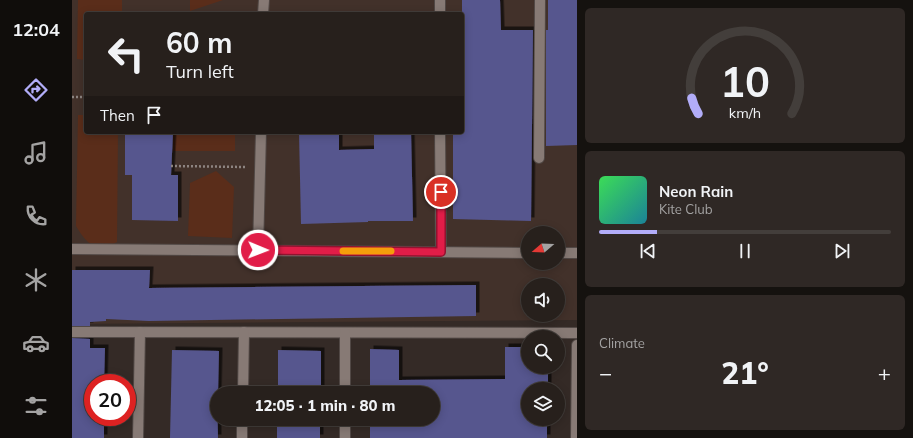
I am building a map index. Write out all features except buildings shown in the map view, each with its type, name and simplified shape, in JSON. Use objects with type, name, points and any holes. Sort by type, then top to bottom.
[{"type":"lane","points":[[263,12],[264,0]]},
{"type":"lane","points":[[440,0],[440,12]]},
{"type":"lane","points":[[540,0],[540,158]]},
{"type":"lane","points":[[258,250],[261,134]]},
{"type":"lane","points":[[440,134],[441,252]]},
{"type":"lane","points":[[72,248],[521,253]]},
{"type":"lane","points":[[565,253],[577,253]]},
{"type":"lane","points":[[72,332],[577,333]]},
{"type":"lane","points":[[138,438],[140,332]]},
{"type":"lane","points":[[243,386],[244,332]]},
{"type":"lane","points":[[345,333],[345,386]]},
{"type":"lane","points":[[576,438],[577,345]]},
{"type":"lane","points":[[242,426],[242,438]]},
{"type":"lane","points":[[345,426],[345,438]]},
{"type":"path","points":[[72,97],[84,97]]},
{"type":"path","points":[[171,166],[260,167]]},
{"type":"shaded area","points":[[72,0],[577,0],[577,320],[565,320],[565,278],[521,278],[521,320],[72,324]]},
{"type":"shaded area","points":[[78,0],[122,0],[122,12],[84,12],[84,60],[77,59]]},
{"type":"shaded area","points":[[190,0],[223,0],[190,11]]},
{"type":"shaded area","points":[[78,115],[84,115],[84,134],[118,134],[117,242],[105,247],[95,246],[84,238],[76,226]]},
{"type":"shaded area","points":[[173,134],[235,134],[235,151],[173,151]]},
{"type":"shaded area","points":[[216,171],[234,187],[232,238],[188,236],[190,183]]},
{"type":"slow traffic","points":[[343,251],[391,251]]},
{"type":"route","points":[[258,250],[441,252],[441,192]]}]
